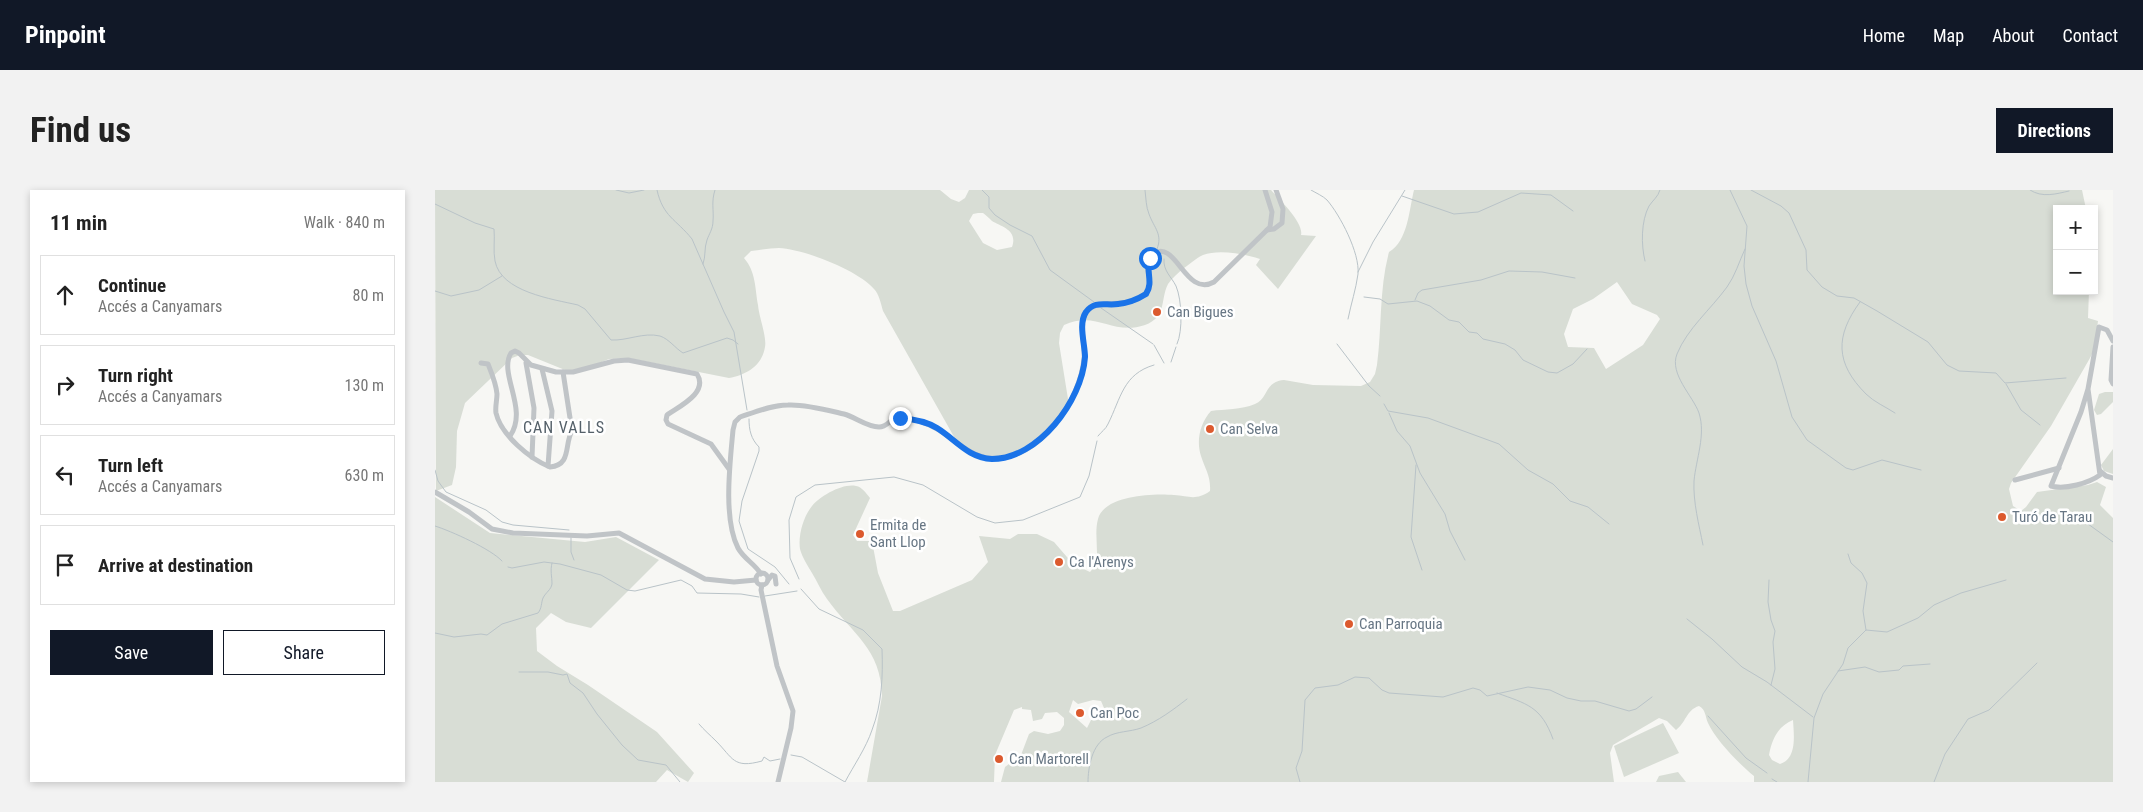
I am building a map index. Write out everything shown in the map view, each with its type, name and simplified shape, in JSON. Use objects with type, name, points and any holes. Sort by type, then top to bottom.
[{"type":"street","points":[[768,580],[767,576],[761,574],[755,565],[747,560],[735,539],[729,501],[729,469],[735,422],[740,417],[788,404],[843,414],[874,426],[882,427],[900,418],[908,418],[936,427],[968,452],[977,456],[991,459],[1004,458],[1014,454],[1032,444],[1051,428],[1063,415],[1073,398],[1081,378],[1085,357],[1084,319],[1090,308],[1103,304],[1119,304],[1146,294],[1150,286],[1148,262],[1152,254],[1159,252],[1168,254],[1193,282],[1199,285],[1210,284],[1221,276],[1267,230],[1272,218],[1265,190]]},
{"type":"street","points":[[1267,230],[1274,229],[1282,223],[1283,209],[1276,190]]},
{"type":"street","points":[[2088,389],[2100,475],[2093,480],[2058,488],[2051,486],[2081,412],[2088,389],[2099,327],[2107,330],[2113,341]]},
{"type":"street","points":[[2113,347],[2111,380],[2113,384]]},
{"type":"street","points":[[510,436],[514,429],[516,410],[508,362],[509,356],[515,351],[519,352],[526,362],[534,408],[532,457]]},
{"type":"street","points":[[526,362],[542,369],[573,372],[614,361],[628,360],[697,374],[699,382],[696,393],[687,402],[667,415],[666,420],[668,424],[711,444],[729,469]]},
{"type":"street","points":[[481,363],[488,364],[495,382],[497,395],[496,413],[502,426],[532,457],[548,466],[554,466],[564,459],[567,454],[568,437],[572,431],[563,372]]},
{"type":"street","points":[[542,369],[552,411],[548,466]]},
{"type":"street","points":[[2015,480],[2059,468]]},
{"type":"street","points":[[2100,471],[2106,476],[2113,478]]},
{"type":"street","points":[[435,492],[493,529],[513,534],[587,536],[619,533],[705,579],[734,582],[756,580],[761,574]]},
{"type":"street","points":[[776,584],[775,576],[772,575],[766,584],[762,586],[761,590],[777,666],[793,712],[778,782]]},
{"type":"street","points":[[756,580],[762,586]]},
{"type":"shaded area","points":[[435,190],[940,190],[951,199],[959,202],[965,198],[969,190],[1271,190],[1299,224],[1301,235],[1316,236],[1278,289],[1256,265],[1260,259],[1231,253],[1209,253],[1195,259],[1171,280],[1166,290],[1160,313],[1152,322],[1133,328],[1123,328],[1086,320],[1064,325],[1060,333],[1059,343],[1068,408],[1063,417],[1034,441],[1010,456],[982,458],[958,443],[883,311],[880,299],[874,289],[856,275],[815,256],[779,248],[751,251],[744,258],[753,275],[765,347],[761,359],[747,372],[729,378],[628,358],[609,359],[582,370],[565,370],[528,355],[512,358],[465,403],[457,431],[456,467],[452,485],[436,491]],"holes":[[[983,213],[1011,233],[1013,237],[1012,247],[997,250],[983,243],[969,221],[973,214]]]},
{"type":"shaded area","points":[[1414,190],[2082,190],[2085,205],[2053,205],[2053,295],[2089,295],[2088,318],[2098,321],[2094,350],[2051,426],[2011,483],[2009,489],[2013,506],[2021,511],[2037,492],[2097,482],[2106,487],[2100,505],[2113,518],[2113,782],[1754,782],[1754,776],[1735,759],[1716,736],[1708,723],[1704,711],[1699,706],[1691,710],[1676,730],[1667,721],[1659,718],[1613,745],[1610,753],[1614,782],[1001,782],[1005,767],[1021,755],[1029,734],[1034,731],[1048,734],[1060,731],[1064,725],[1064,718],[1057,712],[1045,713],[1042,719],[1033,721],[1031,710],[1022,709],[1022,707],[1014,710],[995,755],[994,782],[867,782],[882,696],[880,679],[871,653],[825,596],[801,552],[800,538],[802,527],[812,506],[820,498],[838,488],[856,486],[864,490],[870,498],[853,535],[857,541],[872,541],[878,573],[893,611],[900,611],[972,580],[988,562],[979,536],[1010,539],[1018,534],[1037,534],[1054,542],[1073,564],[1090,572],[1096,565],[1096,530],[1098,519],[1102,511],[1110,505],[1119,500],[1143,495],[1165,494],[1196,497],[1210,491],[1209,477],[1201,456],[1199,438],[1204,421],[1211,411],[1255,404],[1278,381],[1284,380],[1313,385],[1361,386],[1370,382],[1375,374],[1377,365],[1382,294],[1389,252],[1395,247],[1404,233]],"holes":[[[1617,282],[1632,304],[1657,315],[1660,319],[1643,345],[1606,369],[1594,348],[1568,347],[1564,334],[1573,309],[1593,299]],[[1073,700],[1078,704],[1093,700],[1101,701],[1107,715],[1112,718],[1091,720],[1087,728],[1069,712]],[[1793,720],[1792,752],[1780,764],[1772,760],[1769,755],[1772,744],[1780,729]]]},
{"type":"shaded area","points":[[2113,392],[2113,402],[2101,414],[2097,415],[2094,410],[2099,394]]},
{"type":"shaded area","points":[[2113,449],[2113,474],[2104,471],[2101,465]]},
{"type":"shaded area","points":[[435,497],[490,533],[585,542],[616,537],[659,560],[591,628],[566,622],[551,613],[536,628],[537,651],[657,732],[694,773],[688,782],[667,770],[656,782],[435,782]]},
{"type":"shaded area","points":[[1663,723],[1679,753],[1624,777],[1614,746]]},
{"type":"shaded area","points":[[1678,772],[1686,782],[1656,782],[1659,776]]},
{"type":"waterway","points":[[616,190],[629,193],[644,190]]},
{"type":"waterway","points":[[657,190],[666,212],[692,239],[734,332],[747,410]]},
{"type":"waterway","points":[[703,264],[706,243],[713,224],[715,190]]},
{"type":"waterway","points":[[982,190],[989,197],[989,208],[995,215],[1032,236],[1050,270],[1094,302]]},
{"type":"waterway","points":[[1145,190],[1148,211],[1159,239],[1157,249]]},
{"type":"waterway","points":[[1311,190],[1325,199],[1332,207],[1343,224],[1356,256],[1358,274],[1348,319]]},
{"type":"waterway","points":[[1358,272],[1373,242],[1405,190]]},
{"type":"waterway","points":[[1645,261],[1642,241],[1644,219],[1649,206],[1660,190]]},
{"type":"waterway","points":[[1730,190],[1747,226],[1744,266],[1746,284],[1752,306],[1776,361],[1792,417],[1807,440],[1846,468],[1853,470],[1882,460],[1921,470]]},
{"type":"waterway","points":[[1751,190],[1781,206],[1789,213],[1806,250],[1807,270],[1822,287],[1837,296],[1854,298],[1928,342],[1947,365],[1959,371],[1996,373],[2005,383],[2066,378]]},
{"type":"waterway","points":[[2030,190],[2044,195],[2069,191]]},
{"type":"waterway","points":[[1402,196],[1454,214],[1478,212],[1521,193],[1551,195],[1573,211]]},
{"type":"waterway","points":[[435,204],[475,223],[494,229],[495,261],[499,272],[507,280],[517,287],[542,297],[578,305],[585,309],[611,340],[647,335],[660,336],[683,353],[727,338],[738,344]]},
{"type":"waterway","points":[[1703,545],[1694,497],[1694,481],[1701,438],[1701,421],[1696,406],[1679,377],[1675,362],[1681,345],[1687,336],[1730,283],[1745,249]]},
{"type":"waterway","points":[[1164,259],[1165,267],[1176,286],[1180,299],[1181,324],[1177,344]]},
{"type":"waterway","points":[[1415,300],[1418,293],[1422,290],[1481,280],[1509,271],[1542,272],[1575,278]]},
{"type":"waterway","points":[[435,291],[451,296],[479,290],[502,276]]},
{"type":"waterway","points":[[1364,297],[1380,299],[1388,304],[1417,301],[1430,306],[1449,320],[1459,322],[1469,332],[1477,333],[1483,339],[1505,344],[1515,350],[1523,360],[1548,372],[1557,373],[1573,364],[1587,349]]},
{"type":"waterway","points":[[1860,302],[1846,326],[1842,349],[1844,360],[1848,371],[1866,394],[1895,413]]},
{"type":"waterway","points":[[1101,308],[1153,344]]},
{"type":"waterway","points":[[1337,344],[1369,386],[1380,396]]},
{"type":"waterway","points":[[1154,345],[1164,363]]},
{"type":"waterway","points":[[1171,362],[1176,347]]},
{"type":"waterway","points":[[1098,436],[1107,426],[1129,381],[1136,374],[1154,365]]},
{"type":"waterway","points":[[2006,384],[2021,410],[2040,425]]},
{"type":"waterway","points":[[1384,404],[1388,411],[1428,418],[1499,444],[1528,470],[1553,484],[1570,501],[1588,507],[1609,524]]},
{"type":"waterway","points":[[1389,413],[1397,431],[1410,446],[1420,473],[1445,514],[1450,531],[1465,560]]},
{"type":"waterway","points":[[749,419],[751,434],[759,447],[759,451],[742,501],[739,521],[748,549],[775,567],[789,584]]},
{"type":"waterway","points":[[799,579],[790,558],[789,520],[796,497],[815,485],[894,477],[923,485],[977,517],[995,523],[1023,520],[1080,497],[1089,476],[1097,441]]},
{"type":"waterway","points":[[1416,465],[1411,537],[1422,570]]},
{"type":"waterway","points":[[435,470],[438,481],[446,492],[486,510],[502,522],[513,525],[569,530]]},
{"type":"waterway","points":[[2077,516],[2113,542]]},
{"type":"waterway","points":[[435,526],[480,546],[502,561]]},
{"type":"waterway","points":[[571,538],[571,552],[574,560]]},
{"type":"waterway","points":[[1848,554],[1851,563],[1862,573],[1867,583],[1863,611],[1866,630]]},
{"type":"waterway","points":[[508,567],[512,568],[544,562],[560,564],[601,575],[627,590],[635,591],[681,580],[692,586],[697,593],[741,594],[759,597]]},
{"type":"waterway","points":[[435,633],[454,637],[487,635],[502,624],[538,613],[543,598],[552,584],[552,563]]},
{"type":"waterway","points":[[1769,580],[1768,602],[1775,631],[1773,642],[1775,669],[1771,685]]},
{"type":"waterway","points":[[1808,782],[1814,718],[1823,694],[1843,664],[1848,648],[1866,630],[1887,632],[1918,618],[1934,605],[1961,593],[2006,580]]},
{"type":"waterway","points":[[801,589],[819,609],[863,630],[882,649],[881,690],[878,710],[867,743],[845,782]]},
{"type":"waterway","points":[[765,596],[797,591]]},
{"type":"waterway","points":[[1687,619],[1742,667],[1767,682],[1813,717]]},
{"type":"waterway","points":[[1934,782],[1945,754],[1968,719],[1989,710],[2037,663]]},
{"type":"waterway","points":[[1838,671],[1865,667],[1879,672],[1899,670],[1903,666],[1930,664]]},
{"type":"waterway","points":[[519,672],[567,674],[570,683],[583,693],[622,745],[638,760],[666,765],[680,782]]},
{"type":"waterway","points":[[1300,782],[1296,768],[1302,751],[1305,700],[1315,688],[1338,685],[1355,677],[1369,678],[1382,690],[1389,693],[1443,697],[1473,688],[1480,690],[1487,696],[1528,687],[1550,690],[1567,698],[1595,701],[1629,711],[1636,709],[1652,697]]},
{"type":"waterway","points":[[1497,693],[1532,708],[1543,719],[1553,739]]},
{"type":"waterway","points":[[1088,782],[1092,757],[1102,740],[1115,734],[1147,725],[1187,699]]},
{"type":"waterway","points":[[1708,716],[1746,758],[1767,773]]},
{"type":"waterway","points":[[699,724],[730,757],[739,763],[745,764],[762,761],[764,757],[770,761],[780,759]]},
{"type":"waterway","points":[[791,755],[802,757],[845,782]]},
{"type":"waterway","points":[[1772,779],[1777,782]]},
{"type":"place","name":"Can Bigues","points":[[1157,312]]},
{"type":"place","name":"Can Selva","points":[[1210,429]]},
{"type":"place","name":"Turó de Tarau","points":[[2002,517]]},
{"type":"place","name":"Ermita de Sant Llop","points":[[860,534]]},
{"type":"place","name":"Ca l'Arenys","points":[[1059,562]]},
{"type":"place","name":"Can Parroquia","points":[[1349,624]]},
{"type":"place","name":"Can Poc","points":[[1080,713]]},
{"type":"place","name":"Can Martorell","points":[[999,759]]},
{"type":"district","name":"CAN VALLS","points":[[564,427]]},
{"type":"route","points":[[900,418],[921,421],[936,427],[968,452],[991,459],[1004,458],[1032,444],[1063,415],[1073,398],[1081,378],[1085,357],[1083,338],[1085,315],[1093,306],[1103,304],[1115,305],[1132,301],[1146,294],[1150,286],[1147,268],[1150,258]]}]
